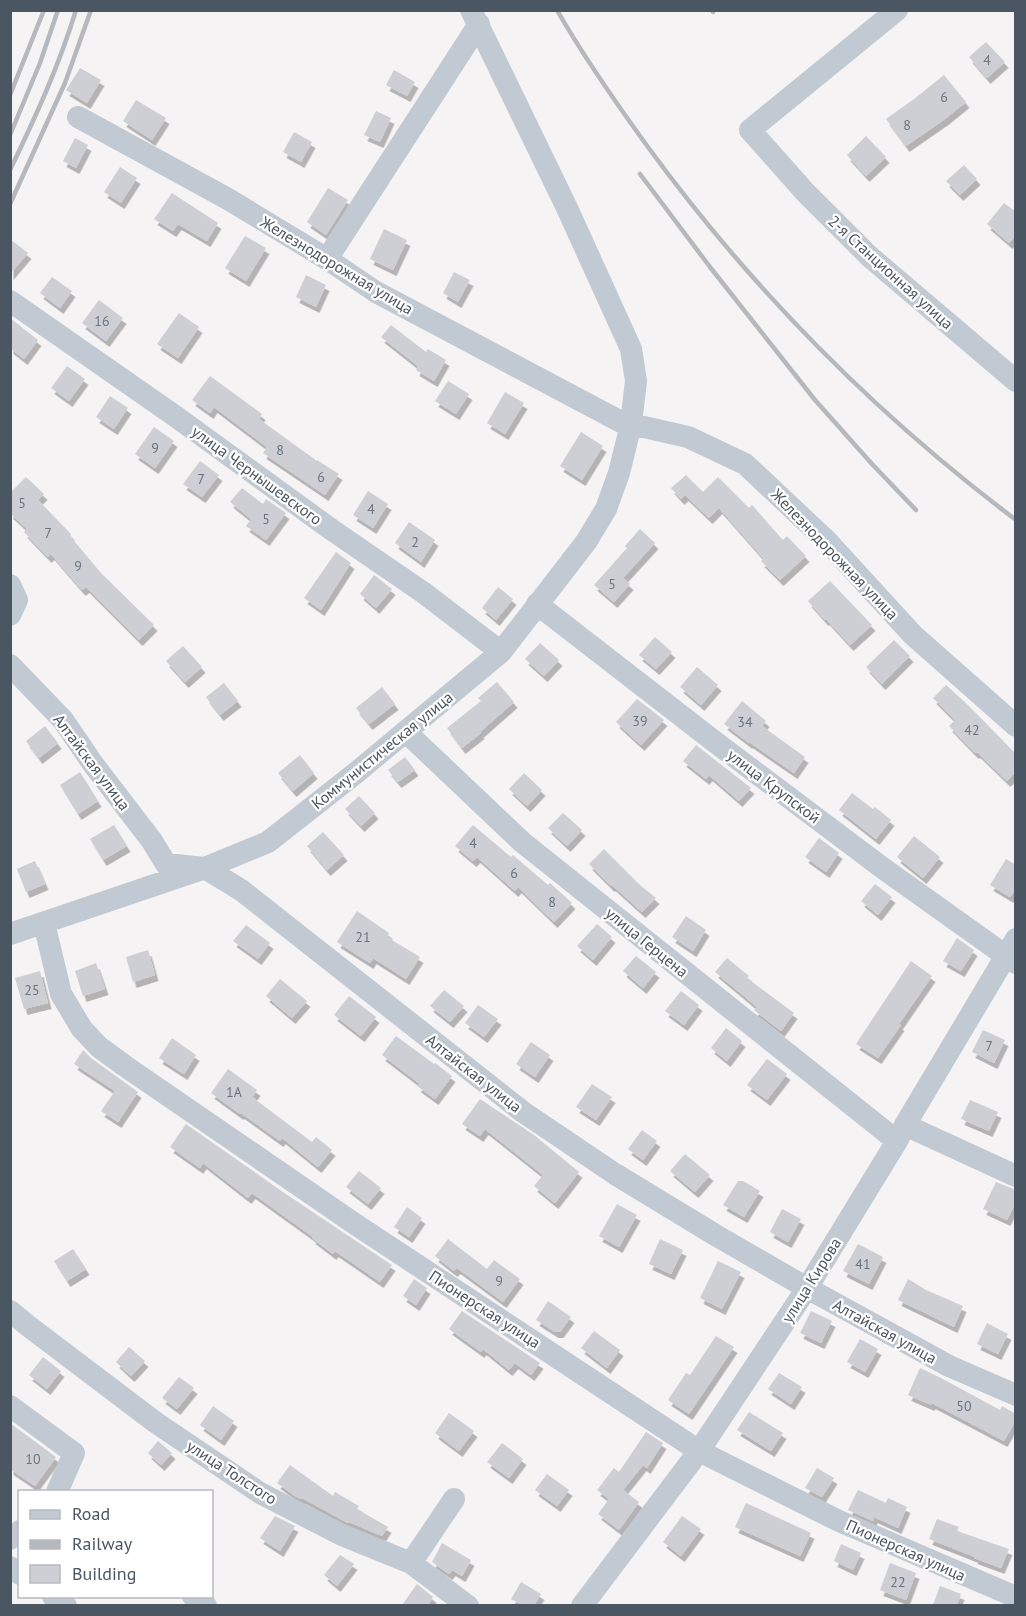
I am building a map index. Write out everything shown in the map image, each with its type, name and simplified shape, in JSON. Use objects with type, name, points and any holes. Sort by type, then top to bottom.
[{"type":"street","name":"2-я Станционная улица","points":[[897,10],[750,130],[805,192],[869,256],[1016,381]]},
{"type":"street","points":[[327,259],[475,17]]},
{"type":"street","points":[[475,17],[631,349],[636,381],[631,424]]},
{"type":"street","name":"Железнодорожная улица","points":[[78,117],[228,199],[327,259],[376,292],[625,424],[688,437],[745,464],[826,540],[913,634],[1016,726]]},
{"type":"street","name":"улица Чернышевского","points":[[10,301],[424,593],[501,652]]},
{"type":"street","name":"Коммунистическая улица","points":[[10,934],[205,868],[268,842],[406,732],[501,652],[586,542],[606,509],[619,472],[631,424]]},
{"type":"street","points":[[10,585],[18,600],[10,615]]},
{"type":"street","name":"улица Крупской","points":[[537,604],[884,869],[1012,952]]},
{"type":"street","name":"Алтайская улица","points":[[10,665],[63,720],[93,764],[152,841],[166,864],[205,868],[241,890],[523,1112],[615,1173],[807,1288],[949,1366],[1016,1395]]},
{"type":"street","name":"улица Герцена","points":[[406,732],[522,842],[901,1133],[1016,1176]]},
{"type":"street","name":"Пионерская улица","points":[[44,922],[61,994],[82,1029],[99,1047],[355,1224],[699,1451],[839,1521],[1016,1597]]},
{"type":"street","name":"улица Кирова","points":[[582,1605],[699,1451],[807,1288],[1012,952]]},
{"type":"street","name":"улица Толстого","points":[[10,1311],[155,1422],[260,1493],[342,1535],[411,1563],[468,1605]]},
{"type":"street","points":[[10,1406],[74,1453],[57,1490]]},
{"type":"street","points":[[411,1563],[454,1499]]},
{"type":"building","points":[[986,42],[1005,62],[987,78],[969,57]]},
{"type":"building","points":[[80,68],[101,80],[87,103],[66,90]]},
{"type":"building","points":[[394,70],[415,82],[407,96],[386,85]]},
{"type":"building","points":[[944,75],[966,102],[906,146],[886,119]]},
{"type":"building","points":[[136,100],[166,118],[152,140],[123,121]]},
{"type":"building","points":[[376,111],[391,118],[380,142],[364,135]]},
{"type":"building","points":[[294,132],[312,142],[301,162],[283,152]]},
{"type":"building","points":[[866,136],[886,157],[866,176],[847,155]]},
{"type":"building","points":[[75,138],[88,145],[76,168],[63,161]]},
{"type":"building","points":[[964,165],[977,179],[960,195],[946,181]]},
{"type":"building","points":[[120,167],[137,178],[121,203],[104,192]]},
{"type":"building","points":[[328,188],[348,200],[326,235],[307,222]]},
{"type":"building","points":[[172,193],[218,223],[207,241],[178,224],[173,231],[154,219]]},
{"type":"building","points":[[1004,203],[1016,212],[1016,235],[1009,243],[987,224]]},
{"type":"building","points":[[384,229],[407,240],[393,270],[370,259]]},
{"type":"building","points":[[245,236],[266,248],[246,281],[225,268]]},
{"type":"building","points":[[10,239],[28,253],[10,274]]},
{"type":"building","points":[[454,272],[470,280],[458,302],[443,293]]},
{"type":"building","points":[[306,275],[326,285],[316,307],[296,297]]},
{"type":"building","points":[[52,277],[72,291],[60,308],[40,293]]},
{"type":"building","points":[[99,300],[123,318],[106,341],[82,323]]},
{"type":"building","points":[[179,313],[199,327],[178,358],[157,344]]},
{"type":"building","points":[[10,318],[38,340],[24,359],[10,348]]},
{"type":"building","points":[[391,325],[426,352],[428,349],[446,360],[434,381],[416,370],[418,366],[381,337]]},
{"type":"building","points":[[67,366],[85,379],[69,401],[51,388]]},
{"type":"building","points":[[210,376],[262,414],[259,419],[339,474],[325,495],[263,453],[267,447],[214,407],[210,413],[192,400]]},
{"type":"building","points":[[448,381],[469,394],[456,414],[435,401]]},
{"type":"building","points":[[505,392],[524,403],[505,434],[487,423]]},
{"type":"building","points":[[110,396],[128,408],[114,429],[96,417]]},
{"type":"building","points":[[154,427],[174,441],[155,468],[135,454]]},
{"type":"building","points":[[581,432],[603,446],[582,480],[560,466]]},
{"type":"building","points":[[200,461],[219,475],[202,497],[183,484]]},
{"type":"building","points":[[686,475],[703,492],[718,477],[749,508],[752,505],[783,540],[787,536],[806,556],[780,580],[761,561],[764,559],[719,508],[709,518],[685,495],[681,499],[671,488]]},
{"type":"building","points":[[26,477],[44,494],[38,500],[71,534],[70,536],[101,573],[154,625],[139,640],[86,587],[82,590],[51,554],[48,557],[24,532],[27,529],[10,513],[10,493]]},
{"type":"building","points":[[242,488],[263,504],[266,499],[286,513],[266,540],[246,526],[251,519],[230,502]]},
{"type":"building","points":[[368,491],[388,504],[373,528],[353,515]]},
{"type":"building","points":[[409,522],[435,540],[421,562],[395,543]]},
{"type":"building","points":[[640,529],[655,543],[623,578],[630,584],[614,602],[594,585],[627,548],[625,546]]},
{"type":"building","points":[[336,552],[351,563],[321,610],[304,598]]},
{"type":"building","points":[[374,575],[392,589],[376,608],[360,594]]},
{"type":"building","points":[[830,581],[872,625],[850,645],[808,601]]},
{"type":"building","points":[[498,587],[513,599],[496,620],[482,608]]},
{"type":"building","points":[[655,637],[672,652],[656,669],[639,655]]},
{"type":"building","points":[[894,640],[910,656],[882,684],[866,667]]},
{"type":"building","points":[[540,643],[559,660],[544,676],[525,659]]},
{"type":"building","points":[[183,646],[202,667],[185,682],[166,661]]},
{"type":"building","points":[[697,667],[718,685],[701,705],[680,687]]},
{"type":"building","points":[[497,682],[514,702],[462,748],[447,728],[481,701],[478,698]]},
{"type":"building","points":[[224,683],[238,701],[220,715],[206,697]]},
{"type":"building","points":[[946,685],[1016,754],[1016,772],[1007,781],[949,726],[955,720],[933,698]]},
{"type":"building","points":[[382,687],[395,704],[369,724],[356,708]]},
{"type":"building","points":[[637,699],[664,720],[641,745],[616,722]]},
{"type":"building","points":[[742,701],[766,721],[762,726],[805,757],[794,773],[724,724]]},
{"type":"building","points":[[45,726],[58,743],[39,758],[26,741]]},
{"type":"building","points":[[696,745],[751,788],[739,801],[709,775],[706,779],[683,761]]},
{"type":"building","points":[[300,755],[314,773],[293,791],[278,773]]},
{"type":"building","points":[[405,757],[415,770],[398,782],[388,770]]},
{"type":"building","points":[[80,772],[98,801],[78,814],[60,785]]},
{"type":"building","points":[[524,773],[542,790],[527,806],[509,789]]},
{"type":"building","points":[[852,793],[891,820],[876,839],[839,810]]},
{"type":"building","points":[[359,796],[375,813],[361,826],[345,809]]},
{"type":"building","points":[[563,813],[582,830],[567,846],[548,828]]},
{"type":"building","points":[[114,825],[127,846],[103,860],[90,839]]},
{"type":"building","points":[[473,825],[548,885],[550,883],[572,903],[554,922],[518,887],[515,891],[477,857],[473,861],[455,846]]},
{"type":"building","points":[[323,832],[344,855],[327,870],[307,846]]},
{"type":"building","points":[[914,836],[940,857],[923,878],[897,857]]},
{"type":"building","points":[[819,838],[839,853],[826,872],[805,857]]},
{"type":"building","points":[[604,849],[656,898],[642,912],[589,864]]},
{"type":"building","points":[[1006,859],[1016,865],[1016,889],[1010,897],[990,885]]},
{"type":"building","points":[[35,861],[45,884],[26,892],[17,869]]},
{"type":"building","points":[[875,884],[892,897],[878,915],[861,901]]},
{"type":"building","points":[[357,911],[389,933],[387,937],[420,957],[406,979],[373,958],[370,963],[337,942]]},
{"type":"building","points":[[686,916],[706,930],[693,951],[672,937]]},
{"type":"building","points":[[597,924],[612,937],[593,960],[577,946]]},
{"type":"building","points":[[246,925],[270,943],[258,959],[233,941]]},
{"type":"building","points":[[957,938],[974,950],[961,971],[943,961]]},
{"type":"building","points":[[148,950],[155,975],[133,982],[126,957]]},
{"type":"building","points":[[636,956],[656,972],[643,988],[623,971]]},
{"type":"building","points":[[727,958],[749,976],[747,978],[794,1013],[781,1031],[754,1010],[757,1007],[715,972]]},
{"type":"building","points":[[911,961],[932,976],[878,1058],[856,1044]]},
{"type":"building","points":[[96,963],[105,989],[83,996],[75,971]]},
{"type":"building","points":[[40,971],[48,1003],[24,1009],[15,978]]},
{"type":"building","points":[[280,979],[307,1001],[292,1018],[266,996]]},
{"type":"building","points":[[444,990],[464,1006],[450,1022],[430,1006]]},
{"type":"building","points":[[681,991],[699,1005],[684,1025],[665,1011]]},
{"type":"building","points":[[349,996],[376,1017],[361,1036],[334,1015]]},
{"type":"building","points":[[478,1005],[498,1019],[484,1037],[465,1023]]},
{"type":"building","points":[[726,1028],[742,1041],[727,1061],[711,1048]]},
{"type":"building","points":[[983,1030],[1005,1040],[994,1063],[972,1052]]},
{"type":"building","points":[[396,1036],[452,1076],[435,1099],[417,1086],[420,1084],[382,1055]]},
{"type":"building","points":[[172,1038],[196,1055],[184,1074],[159,1058]]},
{"type":"building","points":[[531,1042],[550,1055],[535,1077],[516,1064]]},
{"type":"building","points":[[83,1050],[138,1092],[118,1122],[101,1111],[115,1091],[74,1064]]},
{"type":"building","points":[[767,1059],[787,1074],[767,1100],[747,1085]]},
{"type":"building","points":[[228,1069],[257,1090],[252,1097],[312,1142],[316,1137],[332,1150],[318,1167],[282,1138],[280,1141],[211,1093]]},
{"type":"building","points":[[592,1084],[612,1097],[596,1120],[576,1107]]},
{"type":"building","points":[[480,1099],[534,1135],[579,1172],[555,1203],[534,1186],[543,1175],[485,1129],[480,1136],[462,1124]]},
{"type":"building","points":[[970,1100],[998,1112],[989,1131],[961,1119]]},
{"type":"building","points":[[186,1124],[392,1265],[380,1282],[335,1251],[333,1254],[252,1193],[248,1198],[203,1163],[200,1168],[170,1147]]},
{"type":"building","points":[[642,1130],[657,1141],[643,1160],[628,1149]]},
{"type":"building","points":[[685,1154],[710,1175],[695,1192],[670,1171]]},
{"type":"building","points":[[359,1171],[381,1188],[368,1204],[346,1187]]},
{"type":"building","points":[[738,1181],[743,1181],[760,1191],[744,1217],[723,1205]]},
{"type":"building","points":[[996,1182],[1016,1190],[1016,1202],[1007,1220],[983,1209]]},
{"type":"building","points":[[617,1204],[637,1215],[619,1247],[599,1236]]},
{"type":"building","points":[[407,1207],[422,1218],[409,1237],[394,1227]]},
{"type":"building","points":[[782,1209],[801,1219],[788,1242],[770,1232]]},
{"type":"building","points":[[448,1239],[487,1269],[494,1260],[520,1279],[503,1302],[457,1268],[454,1271],[435,1256]]},
{"type":"building","points":[[660,1239],[683,1250],[671,1274],[649,1264]]},
{"type":"building","points":[[858,1244],[883,1257],[869,1284],[843,1271]]},
{"type":"building","points":[[73,1249],[86,1269],[67,1281],[54,1261]]},
{"type":"building","points":[[718,1261],[741,1272],[722,1309],[700,1298]]},
{"type":"building","points":[[414,1279],[427,1288],[416,1305],[403,1296]]},
{"type":"building","points":[[908,1279],[926,1290],[963,1306],[954,1327],[898,1300]]},
{"type":"building","points":[[548,1301],[571,1317],[560,1332],[555,1332],[536,1320]]},
{"type":"building","points":[[462,1311],[540,1363],[531,1375],[515,1363],[509,1370],[483,1349],[481,1352],[449,1329]]},
{"type":"building","points":[[811,1311],[832,1321],[821,1343],[800,1333]]},
{"type":"building","points":[[987,1323],[1008,1334],[998,1354],[977,1344]]},
{"type":"building","points":[[594,1331],[620,1350],[607,1368],[581,1348]]},
{"type":"building","points":[[716,1336],[734,1347],[689,1414],[668,1400],[686,1373],[690,1375]]},
{"type":"building","points":[[860,1339],[878,1349],[865,1372],[847,1362]]},
{"type":"building","points":[[129,1347],[145,1361],[131,1376],[116,1362]]},
{"type":"building","points":[[43,1357],[61,1371],[47,1389],[29,1375]]},
{"type":"building","points":[[920,1368],[1000,1410],[1002,1406],[1016,1414],[1016,1420],[1004,1441],[932,1403],[931,1405],[908,1395]]},
{"type":"building","points":[[779,1373],[802,1387],[791,1404],[768,1389]]},
{"type":"building","points":[[179,1377],[194,1388],[177,1409],[162,1398]]},
{"type":"building","points":[[213,1406],[234,1421],[221,1440],[200,1425]]},
{"type":"building","points":[[749,1412],[783,1433],[771,1451],[737,1430]]},
{"type":"building","points":[[449,1413],[474,1431],[459,1451],[435,1433]]},
{"type":"building","points":[[10,1423],[56,1457],[35,1486],[10,1469]]},
{"type":"building","points":[[646,1432],[663,1443],[647,1468],[643,1465],[623,1490],[639,1502],[619,1530],[598,1514],[609,1499],[597,1490],[614,1468],[619,1472]]},
{"type":"building","points":[[158,1441],[172,1453],[161,1465],[148,1453]]},
{"type":"building","points":[[502,1443],[523,1459],[509,1478],[487,1462]]},
{"type":"building","points":[[290,1465],[333,1496],[335,1492],[359,1506],[357,1509],[388,1527],[382,1536],[348,1523],[295,1496],[277,1483]]},
{"type":"building","points":[[817,1468],[834,1478],[822,1497],[805,1488]]},
{"type":"building","points":[[547,1474],[569,1490],[557,1506],[535,1490]]},
{"type":"building","points":[[858,1490],[886,1503],[888,1498],[907,1507],[898,1528],[874,1517],[873,1521],[848,1510]]},
{"type":"building","points":[[746,1503],[811,1533],[800,1556],[735,1527]]},
{"type":"building","points":[[275,1516],[295,1526],[280,1551],[260,1538]]},
{"type":"building","points":[[682,1516],[701,1529],[681,1556],[663,1542]]},
{"type":"building","points":[[937,1519],[959,1527],[957,1531],[1009,1549],[1001,1568],[929,1539]]},
{"type":"building","points":[[442,1543],[471,1560],[462,1576],[452,1570],[449,1574],[432,1562]]},
{"type":"building","points":[[841,1544],[861,1553],[853,1570],[834,1561]]},
{"type":"building","points":[[340,1555],[354,1564],[337,1586],[324,1575]]},
{"type":"building","points":[[890,1563],[916,1573],[906,1600],[880,1590]]},
{"type":"building","points":[[521,1582],[541,1594],[534,1605],[522,1605],[511,1599]]},
{"type":"building","points":[[417,1584],[433,1597],[428,1605],[402,1605]]},
{"type":"building","points":[[940,1586],[961,1594],[957,1605],[933,1605]]},
{"type":"railway","points":[[10,95],[44,10]]},
{"type":"railway","points":[[10,135],[40,63],[58,10]]},
{"type":"railway","points":[[10,170],[46,92],[76,10]]},
{"type":"railway","points":[[10,204],[65,83],[91,10]]},
{"type":"railway","points":[[557,10],[588,61],[645,143],[685,196],[771,297],[816,345],[913,436],[1016,520]]},
{"type":"railway","points":[[640,174],[815,400],[916,510]]}]
